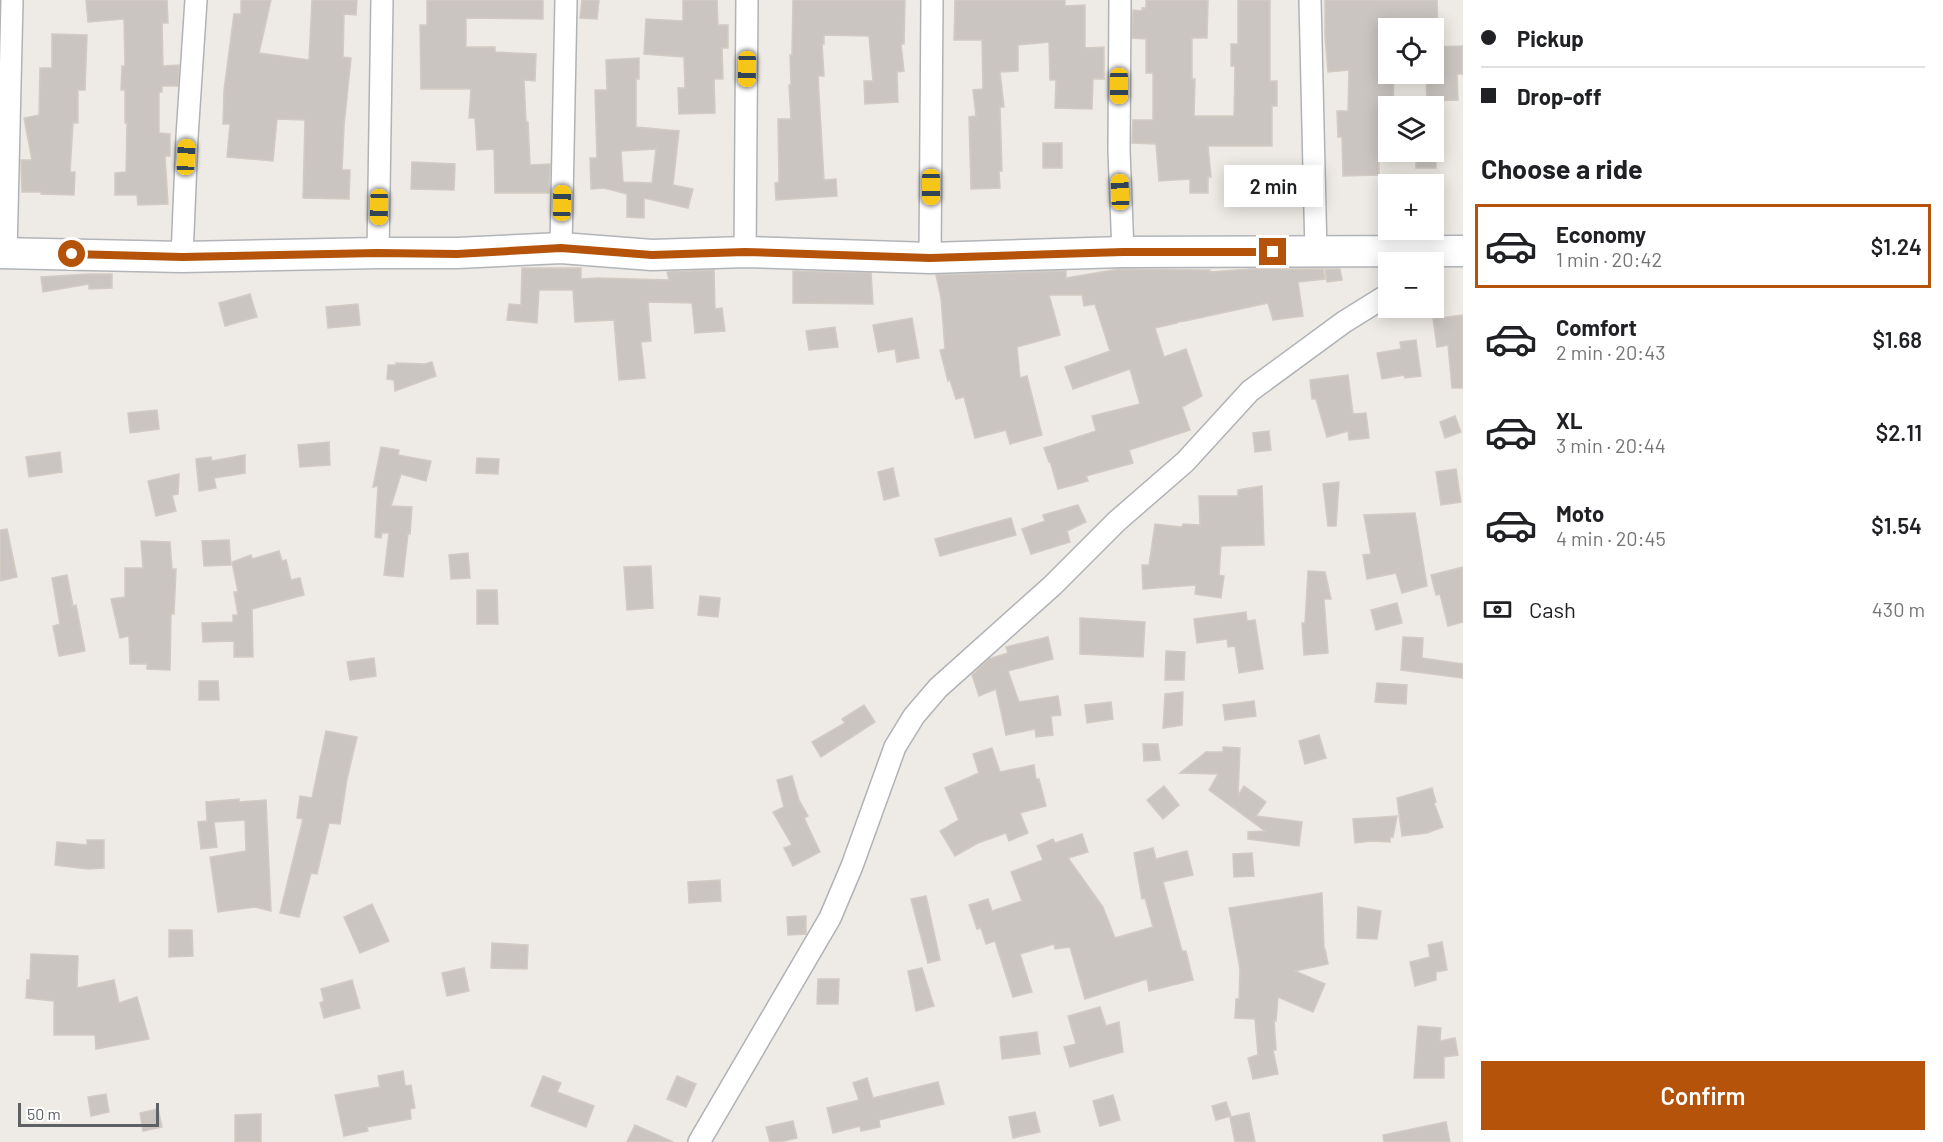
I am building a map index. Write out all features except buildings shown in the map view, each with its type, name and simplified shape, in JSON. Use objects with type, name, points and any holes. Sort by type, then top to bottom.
[{"type":"street","points":[[12,0],[3,253],[182,257],[378,253],[457,254],[561,248],[652,255],[745,252],[930,258],[1123,252],[1463,251]]},
{"type":"street","points":[[182,257],[196,0]]},
{"type":"street","points":[[378,253],[382,0]]},
{"type":"street","points":[[561,248],[566,0]]},
{"type":"street","points":[[745,252],[747,0]]},
{"type":"street","points":[[930,258],[932,0]]},
{"type":"street","points":[[1120,0],[1119,151],[1123,252]]},
{"type":"street","points":[[1310,0],[1316,253]]},
{"type":"street","points":[[1444,262],[1463,251]]},
{"type":"street","points":[[699,1142],[830,918],[852,866],[895,747],[914,716],[938,688],[1052,586],[1117,521],[1185,462],[1250,391],[1344,322],[1378,301]]},
{"type":"route","points":[[72,254],[182,257],[378,253],[457,254],[561,248],[652,255],[745,252],[930,258],[1123,252],[1273,252]]}]
